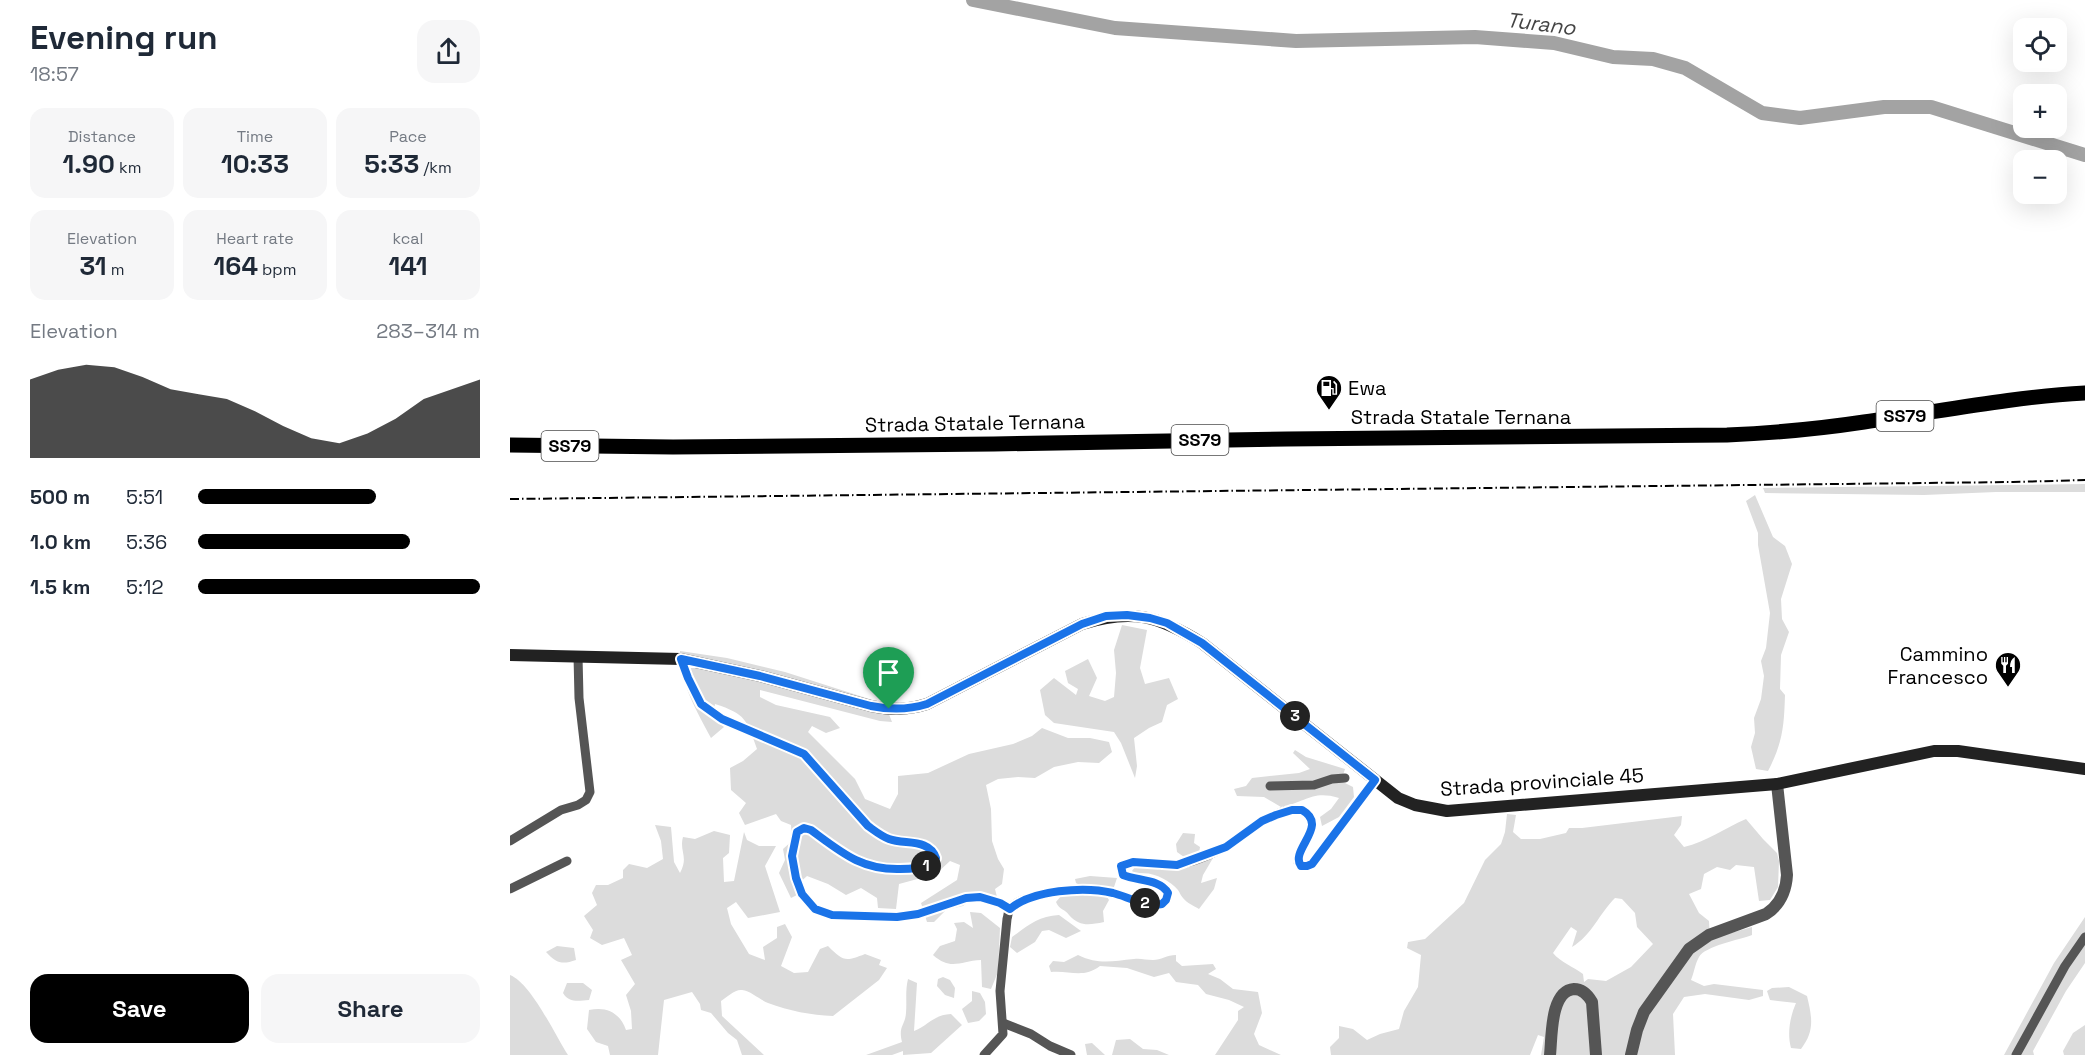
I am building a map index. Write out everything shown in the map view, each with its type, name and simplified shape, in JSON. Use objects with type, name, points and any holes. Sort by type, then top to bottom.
[{"type":"highway","name":"Strada Statale Ternana","points":[[510,445],[673,447],[1735,435],[1865,422],[1939,410],[2085,393]]},
{"type":"main road","name":"Strada provinciale 45","points":[[510,655],[681,659],[760,676],[871,706],[902,709],[927,704],[1082,624],[1106,616],[1150,618],[1167,623],[1202,643],[1398,798],[1414,805],[1447,811],[1777,783],[1934,752],[1958,751],[2085,769]]},
{"type":"street","points":[[510,841],[561,810],[578,805],[586,800],[590,792],[579,698],[578,656]]},
{"type":"street","points":[[681,659],[696,695],[708,710],[722,719],[804,754],[868,826],[879,835],[898,842],[923,845],[931,848],[934,853],[936,858],[933,864],[924,867],[885,870],[860,864],[811,830],[804,828],[797,832],[792,856],[802,894],[815,909],[832,915],[897,917],[918,914],[966,898],[980,897],[1000,903],[1010,909]]},
{"type":"street","points":[[1270,786],[1314,785],[1344,778]]},
{"type":"street","points":[[984,1055],[1003,1034],[1000,991],[1010,909],[1016,903],[1050,892],[1068,891],[1110,892],[1150,905],[1162,904],[1168,893],[1164,888],[1158,884],[1123,875],[1121,866],[1133,862],[1177,865],[1226,847],[1262,821],[1292,810],[1302,810],[1307,813],[1312,825],[1298,857],[1301,866],[1307,866],[1312,864],[1375,780]]},
{"type":"street","points":[[1631,1055],[1644,1012],[1689,949],[1709,935],[1766,914],[1783,896],[1787,867],[1777,783]]},
{"type":"street","points":[[510,888],[567,861]]},
{"type":"street","points":[[2016,1055],[2065,966],[2085,938]]},
{"type":"street","points":[[1550,1055],[1556,1005],[1560,996],[1576,989],[1588,995],[1592,1002],[1596,1055]]},
{"type":"street","points":[[1003,1023],[1031,1034],[1071,1055]]},
{"type":"shaded area","points":[[2085,484],[2085,492],[1924,495],[1765,493],[1763,488]]},
{"type":"shaded area","points":[[1755,495],[1773,537],[1785,546],[1792,564],[1781,599],[1782,619],[1789,632],[1781,655],[1780,689],[1785,695],[1783,725],[1780,742],[1768,771],[1756,769],[1751,747],[1755,733],[1754,718],[1761,699],[1764,676],[1761,661],[1766,648],[1770,613],[1758,533],[1746,501]]},
{"type":"shaded area","points":[[1122,625],[1147,630],[1140,668],[1145,684],[1169,678],[1178,699],[1167,705],[1162,722],[1134,738],[1137,766],[1135,778],[1114,732],[1054,723],[1045,715],[1040,690],[1054,678],[1076,695],[1078,689],[1068,683],[1065,671],[1088,659],[1097,678],[1089,696],[1105,701],[1114,697],[1116,673],[1114,650]]},
{"type":"shaded area","points":[[680,651],[727,658],[785,672],[885,704],[892,722],[880,721],[760,690],[760,697],[776,705],[830,717],[840,728],[826,733],[812,726],[808,732],[855,779],[865,799],[890,809],[898,794],[898,776],[928,773],[969,754],[1013,744],[1032,736],[1042,728],[1068,738],[1090,738],[1109,742],[1112,752],[1099,763],[1078,762],[1054,767],[1035,778],[998,779],[986,785],[991,809],[992,841],[1004,869],[1002,884],[995,889],[997,897],[980,892],[963,906],[946,910],[934,922],[927,922],[921,903],[957,880],[960,865],[950,861],[936,874],[899,884],[896,909],[878,908],[877,898],[861,888],[846,895],[828,884],[807,876],[796,886],[799,894],[791,898],[779,873],[785,860],[783,849],[792,841],[791,825],[781,821],[776,814],[745,825],[739,813],[746,803],[731,790],[730,768],[757,749],[751,731],[739,715],[715,704],[713,716],[724,727],[711,738],[686,685]]},
{"type":"shaded area","points":[[1295,750],[1306,757],[1345,769],[1341,781],[1353,787],[1354,797],[1339,817],[1322,826],[1320,817],[1331,809],[1339,798],[1322,795],[1281,807],[1264,797],[1237,796],[1234,789],[1246,786],[1252,778],[1299,773],[1310,769],[1293,753]]},
{"type":"shaded area","points":[[1507,814],[1516,815],[1513,832],[1521,839],[1540,839],[1566,833],[1569,828],[1682,816],[1681,825],[1674,835],[1684,847],[1746,819],[1777,853],[1778,887],[1770,900],[1759,901],[1754,867],[1736,865],[1730,870],[1717,867],[1704,874],[1701,889],[1689,894],[1699,913],[1709,921],[1710,939],[1752,927],[1752,935],[1702,953],[1691,980],[1704,986],[1714,984],[1763,990],[1763,996],[1749,1000],[1705,994],[1684,997],[1673,1014],[1675,1055],[1541,1055],[1544,1037],[1538,1035],[1530,1055],[1331,1055],[1330,1047],[1339,1038],[1339,1026],[1353,1029],[1367,1040],[1399,1029],[1404,1011],[1418,987],[1421,955],[1407,948],[1408,942],[1425,939],[1464,903],[1485,860],[1501,844]],"holes":[[[1615,898],[1622,899],[1635,913],[1637,927],[1653,944],[1631,967],[1606,981],[1588,979],[1584,982],[1583,974],[1553,953],[1571,927],[1577,931],[1572,947],[1585,937]]]},
{"type":"shaded area","points":[[655,825],[671,827],[674,862],[680,873],[684,862],[683,837],[695,839],[714,831],[730,835],[729,853],[723,858],[724,882],[734,881],[744,832],[747,840],[759,846],[776,846],[765,866],[780,912],[748,918],[736,902],[727,908],[731,924],[749,954],[765,960],[763,947],[777,938],[777,927],[785,924],[792,937],[781,966],[794,973],[808,972],[820,949],[828,946],[845,959],[865,954],[881,960],[879,965],[887,968],[879,980],[833,1016],[808,1014],[784,1008],[742,990],[728,995],[721,1001],[722,1016],[764,1055],[742,1055],[737,1040],[711,1013],[701,1010],[692,992],[664,1000],[658,1055],[610,1055],[608,1046],[596,1042],[587,1029],[589,1010],[602,1009],[612,1012],[620,1019],[626,1030],[632,1029],[631,1011],[626,995],[635,984],[621,960],[632,955],[624,938],[602,945],[590,938],[593,930],[584,916],[597,905],[592,893],[596,885],[608,885],[623,878],[623,870],[629,864],[647,868],[663,859],[661,841]]},
{"type":"shaded area","points":[[1183,833],[1195,834],[1194,843],[1200,847],[1199,853],[1184,857],[1177,852],[1176,844]]},
{"type":"shaded area","points":[[1213,858],[1201,883],[1217,878],[1214,889],[1199,909],[1186,901],[1174,886],[1164,879],[1146,873],[1135,875],[1132,871],[1135,867],[1166,869]]},
{"type":"shaded area","points":[[1090,876],[1117,878],[1114,887],[1076,883],[1075,879]]},
{"type":"shaded area","points":[[1105,894],[1109,900],[1103,911],[1104,922],[1094,924],[1077,922],[1056,902],[1061,896]]},
{"type":"shaded area","points":[[970,912],[981,913],[1000,928],[998,972],[991,989],[982,987],[981,960],[951,964],[933,955],[940,946],[955,941],[957,929],[954,923],[964,922],[973,928]]},
{"type":"shaded area","points":[[1059,915],[1081,931],[1066,938],[1049,930],[1042,931],[1035,942],[1017,953],[1010,947],[1012,937],[1029,925],[1045,917]]},
{"type":"shaded area","points":[[2085,917],[2085,963],[2066,991],[2033,1051],[2034,1055],[2004,1055],[2054,963]]},
{"type":"shaded area","points":[[557,946],[574,948],[576,960],[563,963],[553,959],[546,952]]},
{"type":"shaded area","points":[[1078,955],[1106,961],[1156,960],[1176,955],[1176,961],[1182,966],[1213,964],[1216,969],[1208,974],[1220,979],[1233,989],[1258,992],[1262,1013],[1254,1034],[1259,1045],[1281,1055],[1215,1055],[1238,1020],[1238,1011],[1244,1007],[1206,994],[1198,985],[1176,982],[1169,973],[1154,977],[1127,968],[1100,966],[1082,973],[1051,972],[1049,966],[1053,961],[1064,962]]},
{"type":"shaded area","points":[[510,975],[526,988],[542,1010],[568,1055],[510,1055]]},
{"type":"shaded area","points":[[943,977],[950,980],[955,988],[954,998],[945,995],[937,986],[938,979]]},
{"type":"shaded area","points":[[908,979],[917,983],[914,1031],[935,1018],[951,1014],[962,1025],[931,1053],[903,1055],[903,1051],[892,1055],[866,1055],[902,1042],[901,1029],[906,1013]]},
{"type":"shaded area","points":[[567,983],[583,983],[592,990],[589,1000],[574,1001],[568,998],[563,993]]},
{"type":"shaded area","points":[[1789,987],[1807,996],[1810,1011],[1809,1036],[1801,1049],[1791,1048],[1789,1037],[1796,1003],[1770,1000],[1767,991],[1772,988]]},
{"type":"shaded area","points":[[972,991],[980,993],[985,1002],[986,1014],[979,1021],[968,1023],[962,1009],[972,1001]]},
{"type":"shaded area","points":[[2085,1025],[2085,1055],[2064,1055],[2063,1051],[2073,1033]]},
{"type":"shaded area","points":[[1130,1039],[1143,1049],[1157,1050],[1169,1055],[1112,1055],[1116,1040]]},
{"type":"shaded area","points":[[1092,1043],[1105,1055],[1087,1055],[1085,1044]]},
{"type":"waterway","name":"Turano","points":[[973,0],[1115,28],[1296,41],[1475,37],[1554,43],[1613,57],[1653,59],[1685,68],[1762,113],[1800,118],[1884,107],[1931,107],[2085,155]]},
{"type":"railway","points":[[510,499],[2085,480]]},
{"type":"place","name":"Ewa","points":[[1329,411]]},
{"type":"place","name":"Cammino Francesco","points":[[2008,688]]},
{"type":"route","points":[[1127,615],[1150,618],[1167,623],[1202,643],[1375,780],[1312,864],[1307,866],[1301,866],[1298,857],[1312,825],[1307,813],[1302,810],[1292,810],[1262,821],[1226,847],[1177,865],[1164,866],[1133,862],[1121,866],[1123,875],[1158,884],[1164,888],[1168,893],[1162,904],[1150,905],[1110,892],[1089,890],[1050,892],[1016,903],[1010,909],[1000,903],[980,897],[966,898],[918,914],[897,917],[832,915],[815,909],[802,894],[792,856],[797,832],[804,828],[811,830],[860,864],[885,870],[914,869],[933,864],[936,858],[934,853],[931,848],[923,845],[898,842],[879,835],[868,826],[799,750],[722,719],[708,710],[696,695],[681,659],[760,676],[889,709],[914,708],[927,704],[1082,624],[1106,616],[1127,615]]}]
